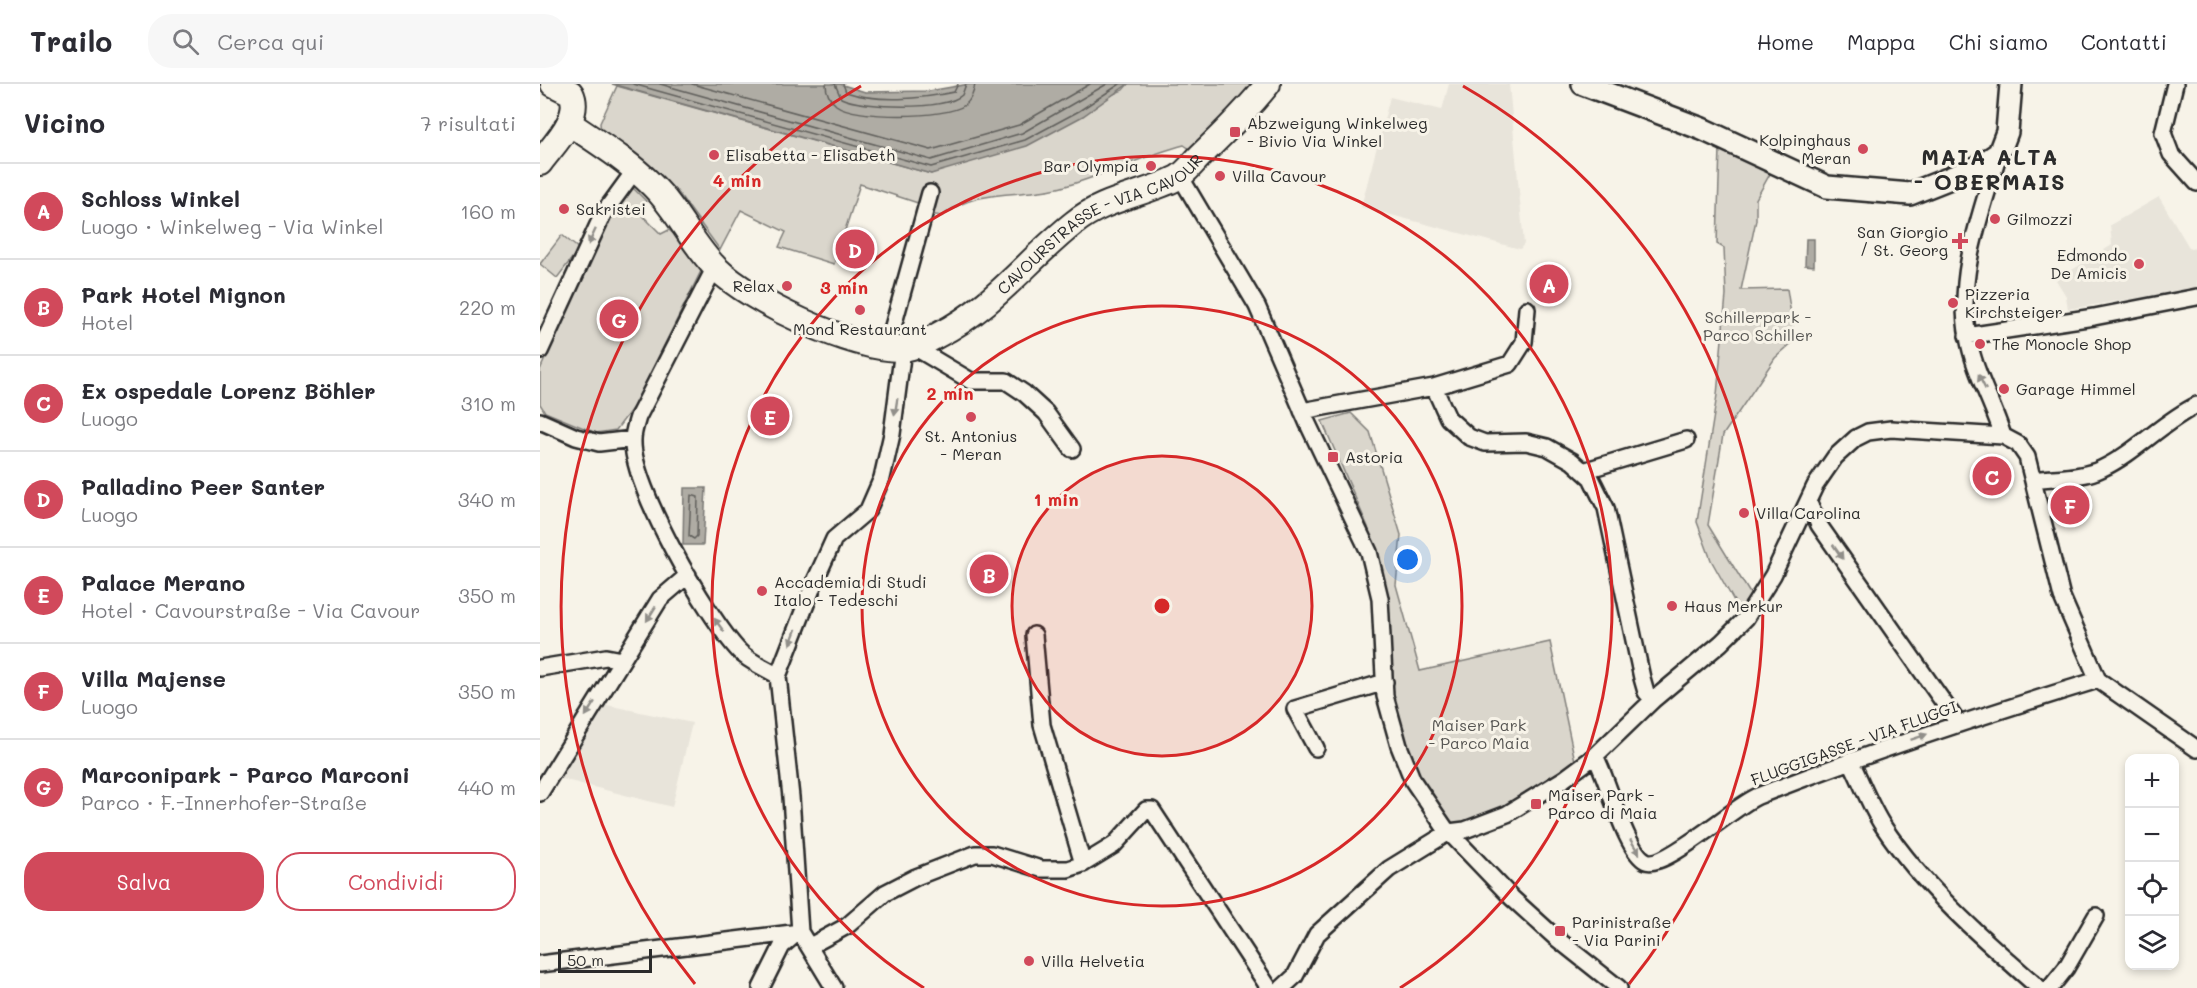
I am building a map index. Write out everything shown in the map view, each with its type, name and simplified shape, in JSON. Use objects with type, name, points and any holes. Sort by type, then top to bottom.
[{"type":"main road","points":[[540,163],[569,123],[579,91],[553,84]]},
{"type":"main road","name":"CAVOURSTRASSE - VIA CAVOUR","points":[[902,347],[978,311],[1073,224],[1092,210],[1151,190],[1180,176],[1246,112],[1268,84]]},
{"type":"main road","points":[[569,123],[635,170],[666,200],[715,267],[751,296],[784,313],[822,328],[902,347]]},
{"type":"street","points":[[1583,84],[1702,129],[1795,175],[1840,190],[1915,193],[1978,167],[1999,153]]},
{"type":"street","points":[[2003,436],[1994,408],[1977,372],[1967,336],[1966,298],[1969,256],[2007,132],[2010,84]]},
{"type":"street","points":[[2175,84],[2163,133],[2170,154],[2197,183]]},
{"type":"street","points":[[540,351],[603,214],[635,170]]},
{"type":"street","points":[[1180,176],[1227,260],[1257,306],[1302,411],[1369,552],[1380,598],[1385,696],[1399,746],[1413,781],[1432,812],[1512,898],[1556,938],[1619,988]]},
{"type":"street","points":[[834,988],[800,932],[791,797],[778,675],[834,539],[868,510],[882,478],[893,423],[902,347],[930,193]]},
{"type":"street","points":[[715,267],[638,417],[633,439],[644,491],[715,621],[741,653],[778,675]]},
{"type":"street","points":[[1967,336],[2094,317],[2197,297]]},
{"type":"street","points":[[1302,411],[1434,387],[1510,364],[1524,342],[1527,309]]},
{"type":"street","points":[[902,347],[919,350],[971,381],[1006,381],[1024,393],[1046,413],[1072,449]]},
{"type":"street","points":[[1434,387],[1448,418],[1469,437],[1485,443],[1526,442],[1546,447],[1572,461],[1591,478],[1606,508],[1642,678],[1646,692],[1653,700]]},
{"type":"street","points":[[2033,480],[2099,471],[2131,452],[2174,416],[2197,405]]},
{"type":"street","points":[[540,421],[576,437],[599,444],[633,439]]},
{"type":"street","points":[[1282,988],[1295,976],[1317,934],[1389,868],[1449,832],[1465,830],[1507,814],[1564,779],[1594,756],[1653,700],[1721,643],[1746,618],[1773,575],[1808,501],[1835,457],[1856,438],[1868,432],[1891,429],[2011,438],[2024,451],[2062,597],[2098,680],[2197,749]]},
{"type":"street","points":[[1583,471],[1686,440]]},
{"type":"street","points":[[1808,501],[1819,525],[1958,723]]},
{"type":"street","points":[[540,793],[660,599],[688,575]]},
{"type":"street","points":[[1034,635],[1042,725],[1083,864]]},
{"type":"street","points":[[540,668],[606,657],[622,660]]},
{"type":"street","name":"FLUGGIGASSE - VIA FLUGGI","points":[[1594,756],[1603,769],[1616,810],[1634,846],[1644,860],[1650,862],[1668,857],[1753,798],[1850,760],[1958,723],[2098,680]]},
{"type":"street","points":[[1316,748],[1295,709],[1385,682]]},
{"type":"street","points":[[1850,760],[1882,825],[1921,876],[1993,948],[2039,988]]},
{"type":"street","points":[[810,946],[847,926],[885,893],[916,877],[975,854],[992,854],[1041,869],[1068,869],[1083,864],[1114,845],[1146,810],[1152,810],[1269,988]]},
{"type":"street","points":[[2050,988],[2066,968],[2096,916]]},
{"type":"street","points":[[540,964],[800,932]]},
{"type":"street","points":[[761,988],[782,946],[792,935],[800,932]]},
{"type":"shaded area","points":[[1449,84],[1509,84],[1524,244],[1520,249],[1361,207],[1390,97],[1442,110]]},
{"type":"shaded area","name":"Edmondo De Amicis","points":[[2159,197],[2190,249],[2197,248],[2197,289],[2068,309],[2066,296],[2056,280],[2112,245],[2110,225]]},
{"type":"shaded area","points":[[602,704],[692,723],[672,807],[558,778]]},
{"type":"green space","points":[[1128,84],[1250,84],[1244,96],[1193,151],[1184,145],[1062,187],[985,197],[956,207],[942,216],[922,213],[924,205],[860,184],[834,264],[779,247],[786,232],[741,210],[720,250],[677,191],[601,132],[600,123],[617,86],[931,174],[1123,90]]},
{"type":"green space","name":"Schillerpark - Parco Schiller","points":[[1720,148],[1771,172],[1756,199],[1756,220],[1741,290],[1787,289],[1795,340],[1775,358],[1723,435],[1708,525],[1751,595],[1739,610],[1711,560],[1697,522],[1717,395],[1726,295],[1724,248],[1717,244]]},
{"type":"green space","points":[[630,185],[646,201],[641,206],[641,214],[661,234],[669,230],[681,240],[702,269],[634,406],[616,430],[596,433],[545,412],[540,404],[540,370],[606,220]]},
{"type":"green space","points":[[562,235],[579,249],[557,278],[540,264]]},
{"type":"green space","name":"Maiser Park - Parco Maia","points":[[1351,413],[1370,432],[1401,535],[1396,585],[1420,671],[1550,642],[1575,761],[1505,806],[1448,830],[1415,780],[1389,696],[1378,564],[1368,527],[1322,421]]},
{"type":"water","points":[[612,84],[840,84],[865,92],[929,91],[969,84],[1128,84],[1083,116],[1027,146],[931,174]]},
{"type":"water","points":[[1806,239],[1814,239],[1814,266],[1805,265]]},
{"type":"water","points":[[684,488],[706,488],[703,545],[683,545]]},
{"type":"place","name":"Abzweigung Winkelweg - Bivio Via Winkel","points":[[1235,132]]},
{"type":"place","name":"Kolpinghaus Meran","points":[[1863,149]]},
{"type":"place","name":"Elisabetta - Elisabeth","points":[[714,155]]},
{"type":"place","name":"Bar Olympia","points":[[1151,166]]},
{"type":"place","name":"Villa Cavour","points":[[1220,176]]},
{"type":"place","name":"Sakristei","points":[[564,209]]},
{"type":"place","name":"Gilmozzi","points":[[1995,219]]},
{"type":"place","name":"San Giorgio / St. Georg","points":[[1960,241]]},
{"type":"place","name":"Palladino Peer Santer","points":[[855,249]]},
{"type":"place","name":"Edmondo De Amicis","points":[[2139,264]]},
{"type":"place","name":"Schloss Winkel","points":[[1549,284]]},
{"type":"place","name":"Relax","points":[[787,286]]},
{"type":"place","name":"Pizzeria Kirchsteiger","points":[[1953,303]]},
{"type":"place","name":"Mond Restaurant","points":[[860,310]]},
{"type":"place","name":"Marconipark - Parco Marconi","points":[[619,319]]},
{"type":"place","name":"The Monocle Shop","points":[[1980,344]]},
{"type":"place","name":"Garage Himmel","points":[[2004,389]]},
{"type":"place","name":"Palace Merano","points":[[770,416]]},
{"type":"place","name":"St. Antonius - Meran","points":[[971,417]]},
{"type":"place","name":"Astoria","points":[[1333,457]]},
{"type":"place","name":"Ex ospedale Lorenz Böhler","points":[[1992,476]]},
{"type":"place","name":"Villa Majense","points":[[2070,505]]},
{"type":"place","name":"Villa Carolina","points":[[1744,513]]},
{"type":"place","name":"Park Hotel Mignon","points":[[989,574]]},
{"type":"place","name":"Accademia di Studi Italo - Tedeschi","points":[[762,591]]},
{"type":"place","name":"Haus Merkur","points":[[1672,606]]},
{"type":"place","name":"Maiser Park - Parco di Maia","points":[[1536,804]]},
{"type":"place","name":"Parinistraße - Via Parini","points":[[1560,931]]},
{"type":"place","name":"Villa Helvetia","points":[[1029,961]]},
{"type":"district","name":"MAIA ALTA - OBERMAIS","points":[[1990,170]]}]
